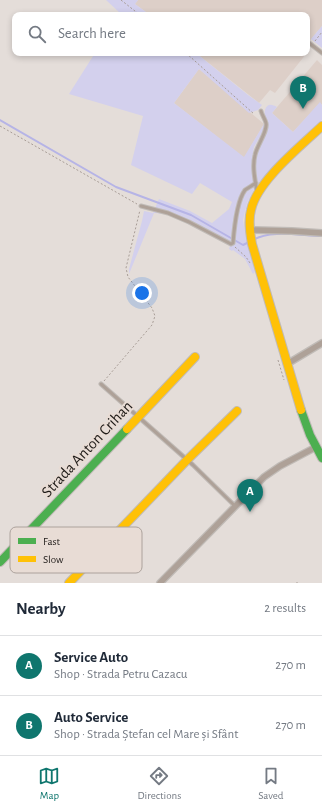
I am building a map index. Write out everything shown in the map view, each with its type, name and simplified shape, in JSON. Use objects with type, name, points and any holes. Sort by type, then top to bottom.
[{"type":"street","points":[[322,126],[276,171],[258,193],[251,209],[250,233],[287,364],[308,428],[322,458]]},
{"type":"street","points":[[250,233],[292,231],[322,233]]},
{"type":"street","points":[[287,364],[322,343]]},
{"type":"street","name":"Strada Anton Crihan","points":[[33,527],[138,415],[195,357]]},
{"type":"street","points":[[123,527],[187,460],[237,411]]},
{"type":"street","points":[[160,583],[258,482],[274,469],[316,447]]},
{"type":"street","name":"Strada Anton Crihan","points":[[0,562],[10,551]]},
{"type":"street","points":[[69,583],[79,573]]},
{"type":"lane","points":[[310,43],[322,53]]},
{"type":"lane","points":[[258,193],[254,166],[255,155],[258,144],[266,129],[266,123],[261,111]]},
{"type":"lane","points":[[141,206],[168,213],[231,244],[233,243],[236,220],[245,190],[256,183]]},
{"type":"lane","points":[[101,384],[138,415],[235,506]]},
{"type":"path","points":[[122,0],[136,12]]},
{"type":"path","points":[[310,43],[322,32]]},
{"type":"path","points":[[189,56],[254,114]]},
{"type":"path","points":[[0,126],[141,206],[126,268],[128,277],[152,308],[155,316],[152,325],[101,384]]},
{"type":"shaded area","points":[[106,0],[138,0],[135,4],[146,12],[119,12]]},
{"type":"shaded area","points":[[138,0],[322,0],[322,26],[310,40],[310,12],[146,12],[135,4]]},
{"type":"shaded area","points":[[322,26],[322,48],[311,39]]},
{"type":"shaded area","points":[[93,56],[200,56],[262,105],[258,110],[249,113],[199,69],[174,103],[244,157],[264,124],[264,130],[254,147],[252,160],[254,189],[247,203],[243,220],[246,239],[255,272],[253,274],[245,259],[233,250],[232,251],[229,249],[230,246],[216,237],[167,214],[154,213],[129,274],[144,211],[153,213],[159,199],[190,211],[212,223],[229,209],[232,202],[200,183],[192,194],[131,165],[143,116],[69,94]]},
{"type":"shaded area","points":[[200,56],[305,56],[275,93],[270,90],[259,103]]},
{"type":"shaded area","points":[[317,60],[322,65],[322,105],[320,103],[293,132],[272,113]]},
{"type":"shaded area","points":[[199,69],[264,124],[244,158],[174,103]]},
{"type":"shaded area","points":[[320,102],[322,105],[322,120],[258,183],[256,173],[257,151],[266,136],[268,128],[268,123],[265,116],[267,106],[272,105],[277,107],[272,113],[293,132]]},
{"type":"waterway","points":[[0,120],[116,187],[191,215],[243,245],[249,242]]},
{"type":"waterway","points":[[253,240],[260,237],[277,234],[322,236]]},
{"type":"traffic: fast","points":[[301,410],[310,435],[322,458]]},
{"type":"traffic: fast","points":[[33,527],[127,429]]},
{"type":"traffic: fast","points":[[0,562],[10,552]]},
{"type":"traffic: slow","points":[[301,410],[252,244],[250,218],[255,199],[262,187],[281,165],[322,126]]},
{"type":"traffic: slow","points":[[127,429],[195,357]]},
{"type":"traffic: slow","points":[[123,527],[187,460],[237,411]]},
{"type":"traffic: slow","points":[[69,583],[79,573]]},
{"type":"place","name":"Auto Service","points":[[303,109]]},
{"type":"place","name":"Service Auto","points":[[250,512]]}]
